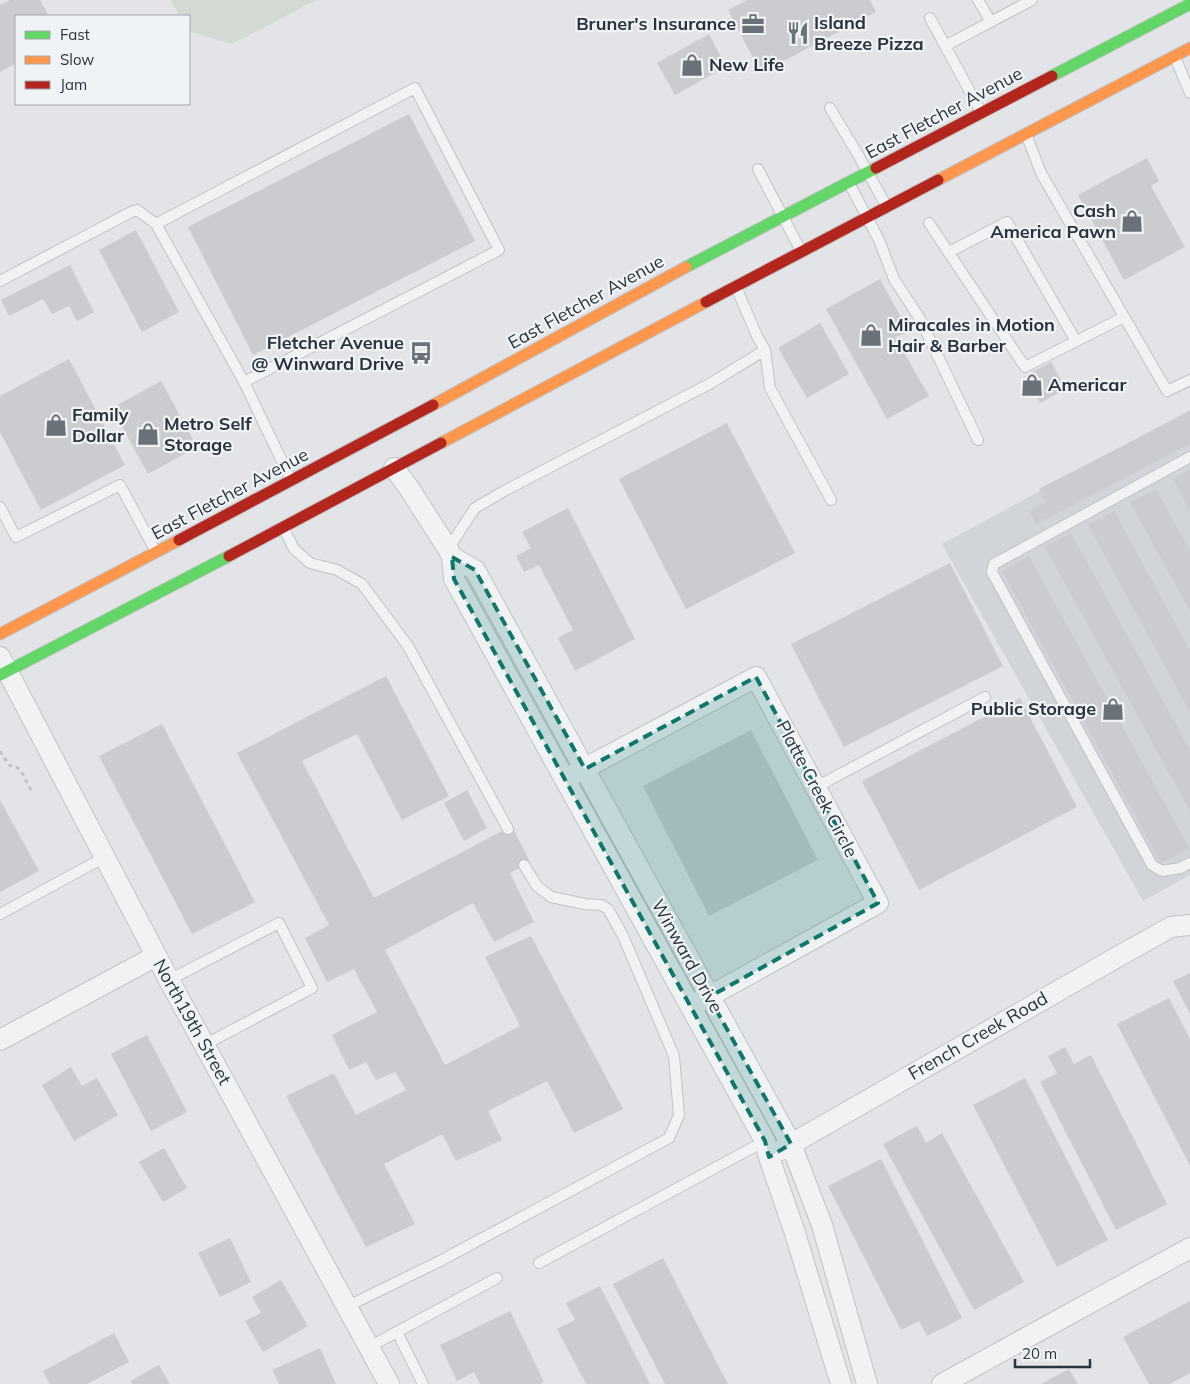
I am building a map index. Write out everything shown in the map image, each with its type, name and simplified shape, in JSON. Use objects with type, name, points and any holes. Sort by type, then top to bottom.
[{"type":"main road","name":"East Fletcher Avenue","points":[[0,634],[292,481],[361,449],[720,255],[783,217],[868,172],[897,163],[982,113],[1190,4]]},
{"type":"main road","points":[[3,668],[283,528],[387,464],[734,282],[801,252],[887,207],[910,189],[1026,134],[1190,48]]},
{"type":"street","name":"Winward Drive","points":[[387,464],[409,488],[447,547],[475,570],[709,997],[792,1144],[822,1225],[867,1384]]},
{"type":"street","name":"Winward Drive","points":[[447,547],[454,579],[566,779],[767,1149],[841,1384]]},
{"type":"street","name":"North19th Street","points":[[3,668],[156,956],[389,1384]]},
{"type":"street","name":"Platte Creek Circle","points":[[566,779],[756,677],[878,903],[691,1007]]},
{"type":"street","name":"French Creek Road","points":[[767,1149],[792,1144],[1171,927],[1190,925]]},
{"type":"street","points":[[0,1040],[156,956]]},
{"type":"street","points":[[942,1384],[1190,1248]]},
{"type":"lane","points":[[978,0],[991,22]]},
{"type":"lane","points":[[945,46],[1032,0]]},
{"type":"lane","points":[[930,18],[982,113]]},
{"type":"lane","points":[[1174,56],[1182,79],[1190,93]]},
{"type":"lane","points":[[156,224],[415,88],[499,250],[244,382]]},
{"type":"lane","points":[[830,108],[887,207]]},
{"type":"lane","points":[[1026,134],[1041,173],[1167,391],[1190,380]]},
{"type":"lane","points":[[758,169],[801,252]]},
{"type":"lane","points":[[849,182],[879,240],[894,279],[920,319],[978,440]]},
{"type":"lane","points":[[0,281],[137,210],[156,224],[244,382],[292,481]]},
{"type":"lane","points":[[949,252],[1007,222],[1076,341]]},
{"type":"lane","points":[[930,223],[1025,367],[1124,317]]},
{"type":"lane","points":[[734,282],[765,350],[770,388],[830,500]]},
{"type":"lane","points":[[447,547],[475,508],[711,382],[765,350]]},
{"type":"lane","points":[[1190,457],[994,564],[992,572],[1152,865],[1162,871],[1180,868],[1190,863]]},
{"type":"lane","points":[[0,507],[16,537],[120,485],[157,552]]},
{"type":"lane","points":[[283,528],[294,548],[310,563],[337,570],[362,584],[408,646],[508,829]]},
{"type":"lane","points":[[816,787],[985,697]]},
{"type":"lane","points":[[0,914],[105,857]]},
{"type":"lane","points":[[348,1306],[440,1261],[669,1138],[679,1115],[674,1056],[623,936],[608,909],[601,905],[551,897],[537,886],[524,865]]},
{"type":"lane","points":[[169,980],[279,923],[312,988],[204,1045]]},
{"type":"lane","points":[[539,1263],[767,1149]]},
{"type":"lane","points":[[369,1347],[496,1278]]},
{"type":"lane","points":[[396,1332],[423,1384]]},
{"type":"path","points":[[0,750],[9,766],[20,769],[31,790]]},
{"type":"highlighted area","points":[[452,557],[475,570],[585,769],[756,677],[878,903],[709,997],[791,1144],[769,1157],[765,1141],[454,579]]},
{"type":"shaded area","points":[[170,0],[316,0],[232,44],[190,31],[190,15],[179,15]]},
{"type":"shaded area","name":"Public Storage","points":[[1190,410],[1190,875],[1143,901],[942,544]]},
{"type":"building","points":[[10,0],[40,0],[48,15],[15,15],[15,64],[0,72],[0,5]]},
{"type":"building","points":[[747,0],[870,0],[876,12],[761,73],[728,10]]},
{"type":"building","points":[[709,34],[726,67],[675,95],[657,63]]},
{"type":"building","points":[[409,114],[475,241],[253,355],[188,227]]},
{"type":"building","name":"Cash America Pawn","points":[[1147,158],[1159,181],[1151,186],[1185,247],[1124,280],[1078,195]]},
{"type":"building","points":[[136,230],[179,312],[142,332],[99,250]]},
{"type":"building","points":[[70,265],[94,312],[77,321],[69,306],[52,314],[43,299],[9,316],[1,300]]},
{"type":"building","points":[[880,279],[909,332],[895,337],[929,396],[887,419],[826,309]]},
{"type":"building","points":[[820,323],[849,374],[807,398],[778,348]]},
{"type":"building","points":[[69,359],[125,465],[41,510],[0,432],[0,396]]},
{"type":"building","points":[[1051,362],[1066,389],[1040,403],[1025,376]]},
{"type":"building","points":[[161,381],[197,447],[148,474],[112,408]]},
{"type":"building","points":[[1190,411],[1190,444],[1036,524],[1029,511],[1046,502],[1039,489]]},
{"type":"building","points":[[727,423],[795,553],[686,609],[619,479]]},
{"type":"building","points":[[1190,469],[1190,511],[1173,479]]},
{"type":"building","points":[[1156,489],[1190,551],[1190,611],[1130,502]]},
{"type":"building","points":[[568,508],[635,639],[575,671],[558,638],[573,630],[539,565],[524,572],[516,556],[531,548],[522,532]]},
{"type":"building","points":[[1114,511],[1190,651],[1190,712],[1088,525]]},
{"type":"building","points":[[1071,533],[1190,750],[1190,811],[1045,547]]},
{"type":"building","points":[[1029,556],[1189,848],[1161,863],[1002,571]]},
{"type":"building","points":[[950,563],[1003,666],[844,747],[791,644]]},
{"type":"building","points":[[386,676],[449,796],[402,820],[357,734],[302,761],[374,898],[512,826],[530,862],[510,873],[534,922],[494,942],[473,903],[385,950],[445,1065],[520,1026],[485,957],[531,936],[623,1109],[574,1133],[547,1081],[488,1111],[502,1140],[456,1161],[442,1134],[384,1164],[415,1224],[366,1247],[286,1096],[334,1073],[356,1115],[406,1090],[395,1072],[376,1080],[366,1062],[349,1070],[332,1035],[377,1012],[354,969],[327,982],[305,938],[329,925],[237,753]]},
{"type":"building","points":[[1020,698],[1077,807],[919,890],[862,781]]},
{"type":"building","points":[[162,724],[255,902],[192,934],[99,756]]},
{"type":"building","points":[[751,730],[818,860],[709,916],[643,786]]},
{"type":"building","points":[[467,790],[487,828],[464,841],[444,803]]},
{"type":"building","points":[[0,800],[39,871],[0,892]]},
{"type":"building","points":[[1190,973],[1190,1014],[1173,981]]},
{"type":"building","points":[[1169,998],[1190,1039],[1190,1166],[1117,1024]]},
{"type":"building","points":[[147,1035],[187,1112],[151,1131],[111,1054]]},
{"type":"building","points":[[1065,1047],[1074,1064],[1091,1055],[1167,1204],[1116,1230],[1040,1082],[1057,1073],[1048,1056]]},
{"type":"building","points":[[71,1067],[82,1086],[97,1078],[118,1115],[74,1141],[42,1085]]},
{"type":"building","points":[[1025,1078],[1108,1240],[1057,1267],[973,1105]]},
{"type":"building","points":[[917,1126],[926,1143],[942,1133],[1024,1282],[974,1310],[883,1144]]},
{"type":"building","points":[[164,1148],[187,1188],[163,1202],[139,1162]]},
{"type":"building","points":[[881,1159],[962,1318],[927,1336],[919,1321],[901,1330],[828,1186]]},
{"type":"building","points":[[230,1238],[251,1282],[220,1297],[198,1253]]},
{"type":"building","points":[[663,1258],[728,1384],[665,1384],[613,1284]]},
{"type":"building","points":[[281,1280],[308,1326],[263,1352],[245,1321],[261,1313],[252,1297]]},
{"type":"building","points":[[600,1286],[650,1384],[586,1384],[557,1329],[575,1320],[566,1303]]},
{"type":"building","points":[[1190,1301],[1190,1373],[1170,1384],[1149,1384],[1123,1337]]},
{"type":"building","points":[[510,1311],[544,1382],[540,1384],[480,1384],[474,1372],[457,1381],[440,1345]]},
{"type":"building","points":[[114,1333],[129,1362],[87,1384],[50,1384],[43,1371]]},
{"type":"building","points":[[320,1348],[336,1384],[279,1384],[272,1370]]},
{"type":"building","points":[[159,1365],[170,1384],[132,1384],[130,1381]]},
{"type":"building","points":[[1069,1369],[1078,1384],[1041,1384]]},
{"type":"traffic: fast","points":[[1052,76],[1190,4]]},
{"type":"traffic: fast","points":[[686,267],[876,168]]},
{"type":"traffic: fast","points":[[0,675],[229,556]]},
{"type":"traffic: slow","points":[[938,180],[1190,48]]},
{"type":"traffic: slow","points":[[433,405],[686,267]]},
{"type":"traffic: slow","points":[[441,443],[706,302]]},
{"type":"traffic: slow","points":[[0,634],[179,540]]},
{"type":"traffic: jam","points":[[876,168],[1052,76]]},
{"type":"traffic: jam","points":[[706,302],[938,180]]},
{"type":"traffic: jam","points":[[179,540],[433,405]]},
{"type":"traffic: jam","points":[[229,556],[441,443]]},
{"type":"place","name":"Bruner's Insurance","points":[[753,24]]},
{"type":"place","name":"Island Breeze Pizza","points":[[798,33]]},
{"type":"place","name":"New Life","points":[[692,65]]},
{"type":"place","name":"Cash America Pawn","points":[[1132,221]]},
{"type":"place","name":"Miracales in Motion Hair & Barber","points":[[871,335]]},
{"type":"place","name":"Fletcher Avenue @ Winward Drive","points":[[421,353]]},
{"type":"place","name":"Americar","points":[[1032,385]]},
{"type":"place","name":"Family Dollar","points":[[56,425]]},
{"type":"place","name":"Metro Self Storage","points":[[148,434]]},
{"type":"place","name":"Public Storage","points":[[1113,709]]}]
